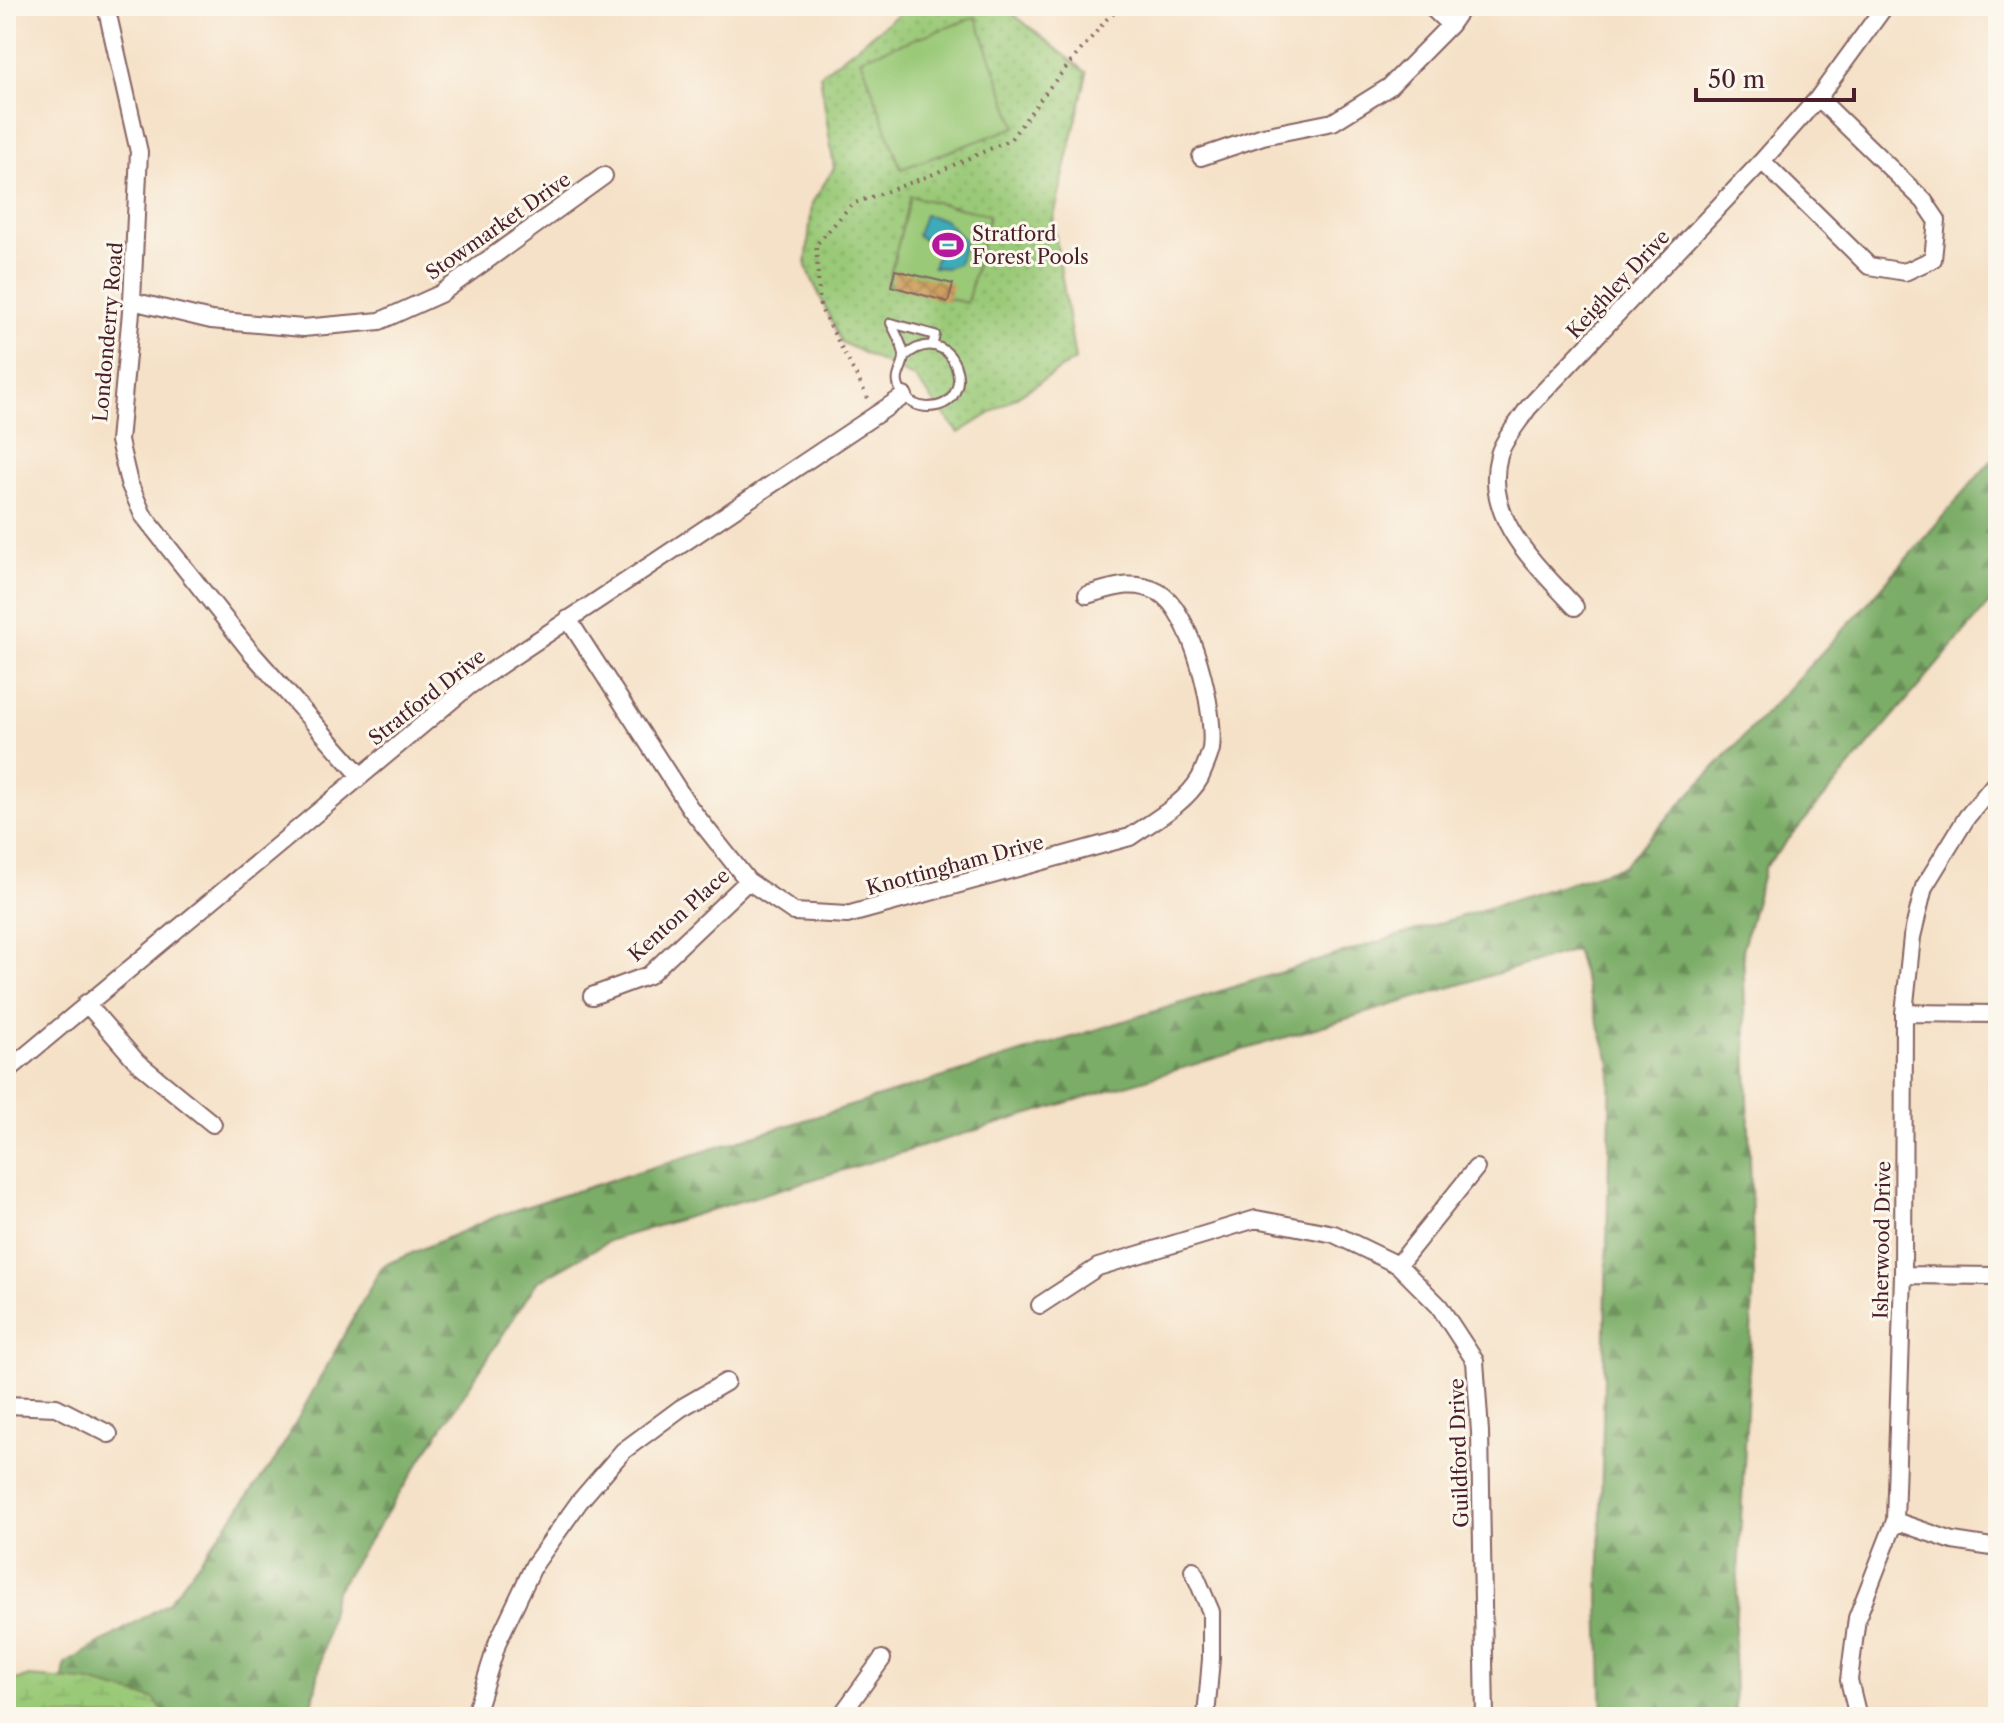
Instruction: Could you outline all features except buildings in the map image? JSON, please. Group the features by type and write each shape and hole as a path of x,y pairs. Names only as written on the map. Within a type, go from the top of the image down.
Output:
{"street":[{"name":"Londonderry Road","path":"106,6 139,152 132,301 119,441 129,483 143,515 251,652 360,775"},
{"path":"1430,6 1450,25"},
{"path":"1201,157 1263,136 1333,122 1389,87 1450,25 1463,6"},
{"name":"Keighley Drive","path":"1575,607 1517,543 1496,496 1499,453 1528,408 1818,98 1885,6"},
{"path":"1762,161 1869,266 1905,272 1933,259 1937,220 1924,201 1818,98"},
{"name":"Stowmarket Drive","path":"132,301 211,320 288,327 380,321 440,294 604,176"},
{"name":"Stratford Drive","path":"6,1072 469,686 904,396"},
{"name":"Knottingham Drive","path":"568,619 690,808 748,881 794,912 847,915 1130,837 1170,810 1198,781 1211,751 1212,717 1201,670 1184,620 1160,593 1131,583 1087,595"},
{"name":"Isherwood Drive","path":"1858,1717 1849,1680 1857,1618 1895,1521 1903,1275 1904,1013 1912,937 1924,887 1967,817 1998,780"},
{"name":"Kenton Place","path":"592,996 649,975 748,881"},
{"path":"86,1003 137,1062 213,1124"},
{"path":"1904,1013 1998,1014"},
{"path":"1398,1265 1476,1168"},
{"name":"Guildford Drive","path":"1040,1305 1098,1267 1256,1219 1334,1234 1398,1265 1439,1306 1475,1361 1481,1447 1485,1717"},
{"path":"1903,1275 1998,1276"},
{"path":"474,1717 498,1641 534,1565 579,1502 623,1451 681,1408 726,1382"},
{"path":"6,1405 56,1407 109,1434"},
{"path":"1895,1521 1953,1541 1998,1548"},
{"path":"1193,1570 1211,1612 1206,1717"},
{"path":"840,1717 882,1659"}],"lane":[{"path":"904,357 891,323 935,335 932,346"},
{"path":"932,346 942,349 956,363 959,373 955,392 940,405 931,407 921,406 904,396 897,377 904,357 912,350 932,346"}],"path":[{"path":"877,414 820,307 816,245 852,204 929,176 1010,140 1049,88 1107,19 1122,6"}],"green space":[{"path":"909,6 1003,6 1087,73 1053,221 1075,360 959,433 915,378 841,342 806,266 812,203 834,168 820,75"},
{"path":"976,17 1016,127 901,169 861,58"},
{"path":"910,196 989,215 967,303 888,284"},
{"path":"1998,453 1998,593 1765,867 1743,947 1754,1279 1734,1649 1735,1717 1603,1717 1599,1601 1611,1064 1575,950 611,1240 537,1282 334,1594 310,1717 58,1717 65,1664 168,1603 275,1460 382,1266 502,1214 1623,866 1866,605"},
{"path":"27,1677 85,1681 154,1699 168,1717 6,1717 6,1682"}],"water":[{"name":"Stratford Forest Pools","path":"924,215 944,219 965,241 958,264 947,268 933,267 939,249 917,235"}],"place":[{"name":"Stratford Forest Pools","path":"948,245"}]}
